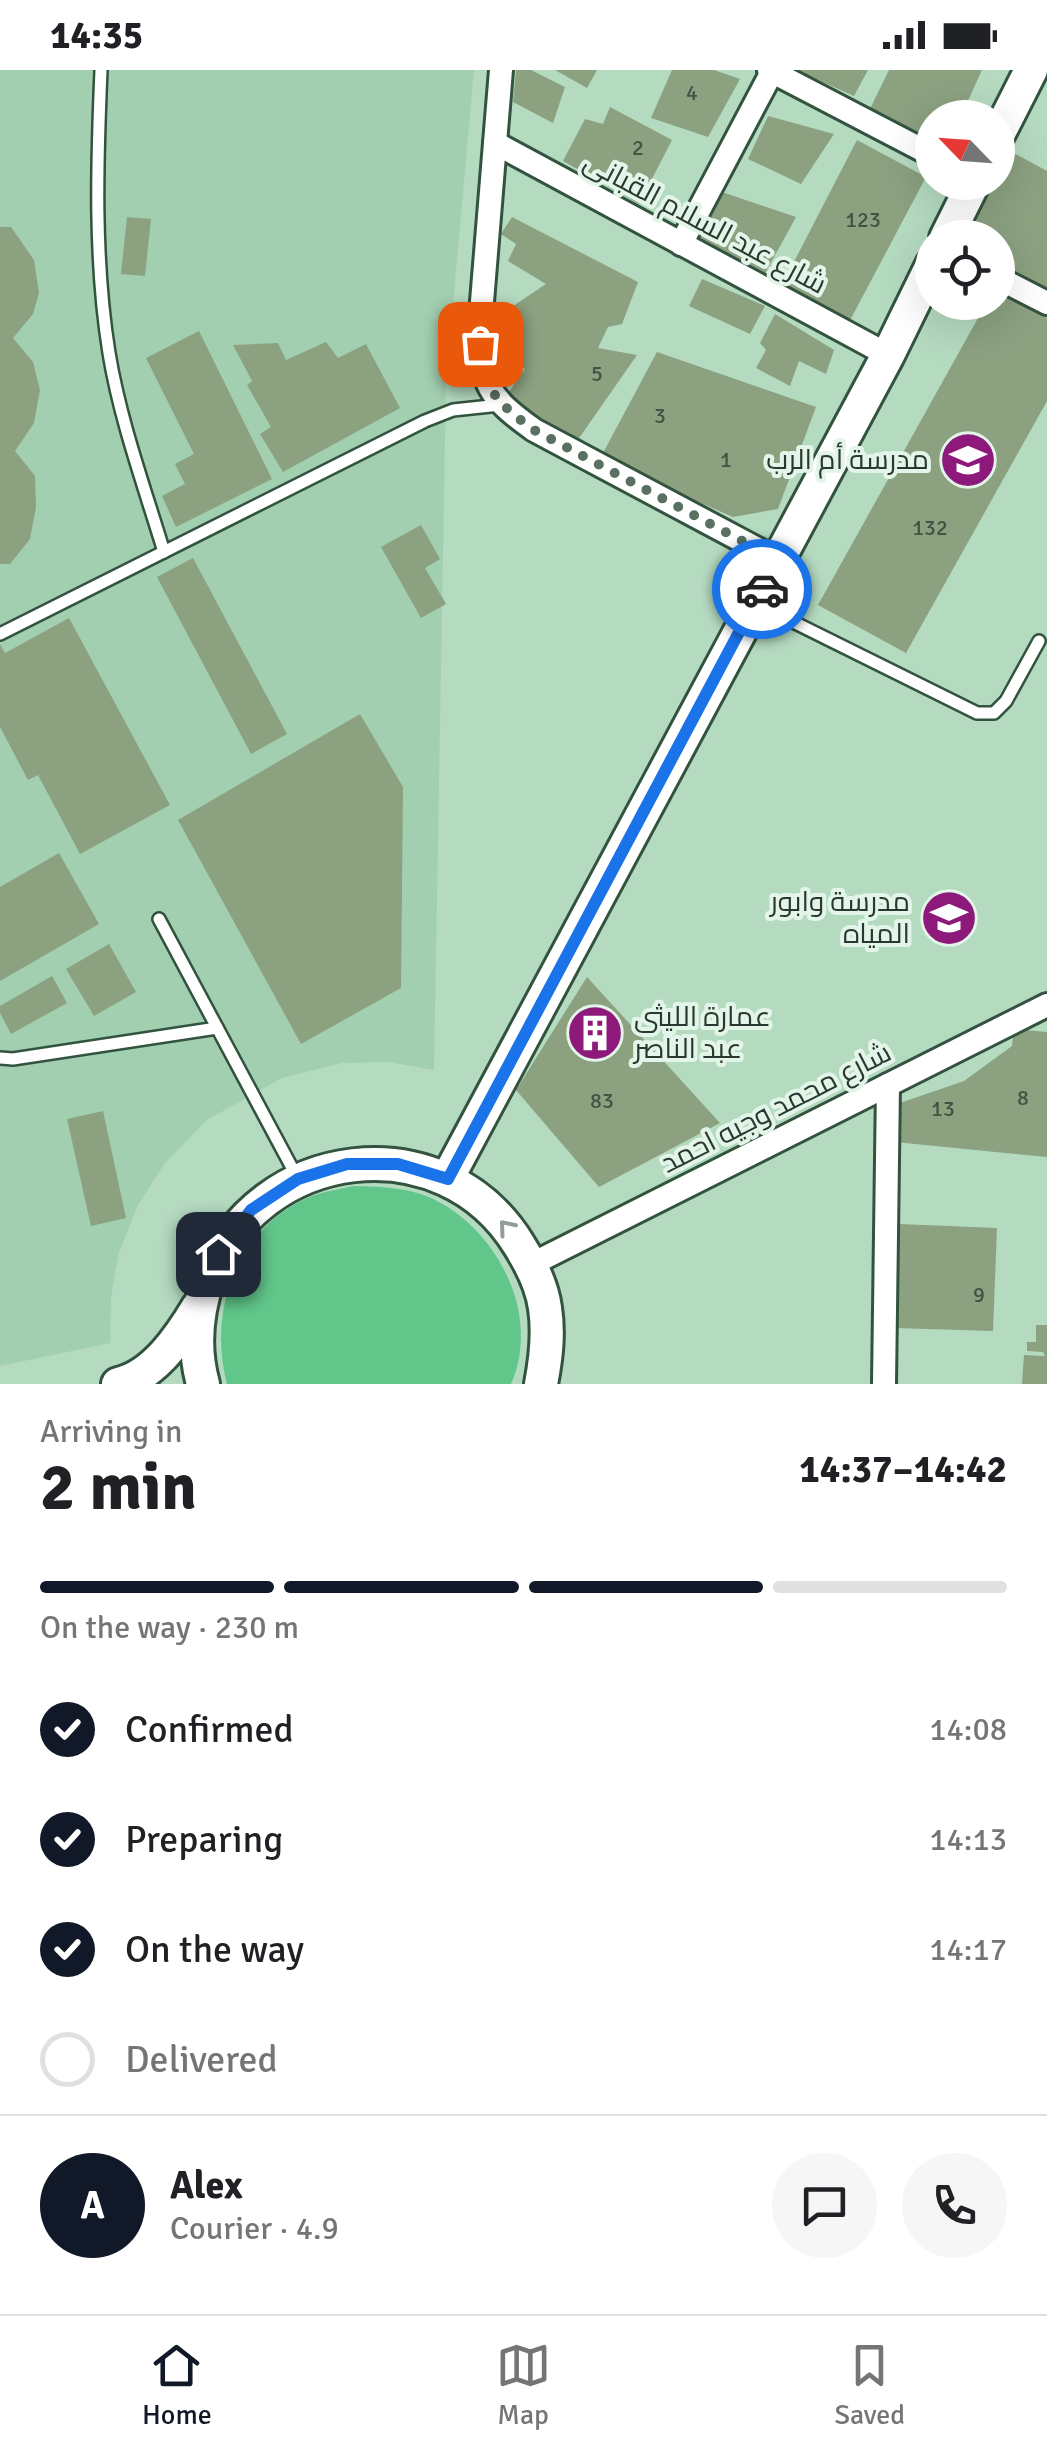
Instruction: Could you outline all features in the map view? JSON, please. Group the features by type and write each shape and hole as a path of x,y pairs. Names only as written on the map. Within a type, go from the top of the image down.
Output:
{"main road":[{"path":"1015,100 1030,70"},
{"path":"448,1179 915,300"},
{"path":"118,1384 155,1362 180,1337 198,1307 218,1254 251,1210 298,1179 347,1164 398,1164 448,1179 482,1200 510,1230 532,1264 546,1319 548,1347 541,1384"},
{"path":"198,1307 196,1359 203,1384"}],"street":[{"path":"501,70 480,326 481,368 500,405 534,430 778,560"},
{"path":"680,244 771,70 915,146"},
{"name":"شارع عبد السلام القبانى","path":"495,143 888,355"},
{"path":"1015,287 1047,303"},
{"name":"شارع محمد وجيه احمد","path":"532,1264 1047,1005"},
{"path":"884,1384 888,1085"}],"lane":[{"path":"101,70 100,282 109,354 164,552"},
{"path":"0,634 425,421 453,410 500,405"},
{"path":"755,603 977,713 994,713 1006,700 1039,640"},
{"path":"159,919 298,1179"},
{"path":"0,1058 217,1028"}],"shaded area":[{"path":"0,70 474,70 446,382 434,1070 388,1062 342,1063 282,1078 207,1120 165,1163 138,1205 119,1252 111,1297 110,1343 0,1366"}],"green space":[{"path":"354,1186 427,1196 459,1215 496,1255 517,1305 521,1331 519,1358 511,1384 227,1384 221,1327 235,1272 248,1248 288,1208 315,1195"}],"building":[{"path":"516,70 531,70 565,87 553,123 513,102"},
{"path":"555,70 597,70 587,88"},
{"path":"672,70 714,70 740,79 708,137 651,118"},
{"path":"796,70 868,70 854,96"},
{"path":"889,70 982,70 968,100 915,100 915,138 867,115"},
{"path":"610,107 672,140 639,204 563,161 585,119 603,124"},
{"path":"768,116 834,134 801,184 748,159"},
{"path":"857,140 915,171 915,198 848,324 782,285"},
{"path":"1015,154 1047,171 1047,295 1015,279 1015,220 969,220 980,200 1015,200"},
{"path":"722,192 796,217 763,277 696,242"},
{"path":"127,217 151,219 145,276 121,274"},
{"path":"512,217 638,282 622,324 608,327 598,348 637,355 577,441 500,405 525,369 480,345 494,319 546,284 508,261 516,244 501,234"},
{"path":"0,227 11,227 34,260 39,293 33,314 13,338 33,362 40,390 34,423 15,451 35,476 36,507 30,539 10,564 0,564"},
{"path":"702,279 765,306 750,334 689,306"},
{"path":"1015,300 1047,318 1047,401 906,653 818,605 977,320 1015,320"},
{"path":"775,314 834,350 826,374 799,361 790,386 756,368 766,350 760,343"},
{"path":"199,331 272,479 176,527 162,496 185,484 175,464 194,454 146,358"},
{"path":"326,342 338,358 366,344 400,408 283,472 260,434 271,427 247,385 252,381 233,345 278,343 286,360"},
{"path":"657,352 816,407 778,509 733,517 655,483 603,453"},
{"path":"421,525 440,559 425,568 446,604 421,618 381,547"},
{"path":"193,558 287,734 251,754 157,577"},
{"path":"69,618 170,805 80,854 38,775 28,780 0,727 0,644 5,653"},
{"path":"360,714 403,787 401,988 301,1044 178,820"},
{"path":"59,853 99,924 0,981 0,887"},
{"path":"109,944 136,992 94,1016 66,969"},
{"path":"52,976 67,1003 11,1034 0,1006"},
{"name":"عمارة الليثى عبد الناصر","path":"587,977 720,1123 599,1187 516,1090"},
{"path":"1014,1029 1047,1032 1047,1157 895,1142 900,1103 964,1081 1012,1046"},
{"path":"103,1111 126,1218 91,1226 67,1119"},
{"path":"899,1224 997,1228 993,1331 894,1328"},
{"path":"1036,1325 1047,1325 1047,1384 1022,1384 1024,1355 1045,1356 1043,1352 1027,1351 1027,1342 1036,1342"}],"way so far":[{"path":"480,344 481,368 500,405 534,430 778,560 762,589"}],"place":[{"name":"مدرسة أم الرب","path":"968,460"},
{"name":"مدرسة وابور المياه","path":"949,918"},
{"name":"عمارة الليثى عبد الناصر","path":"595,1033"}],"route":[{"path":"218,1254 251,1210 298,1179 347,1164 398,1164 448,1179 762,589"}]}
